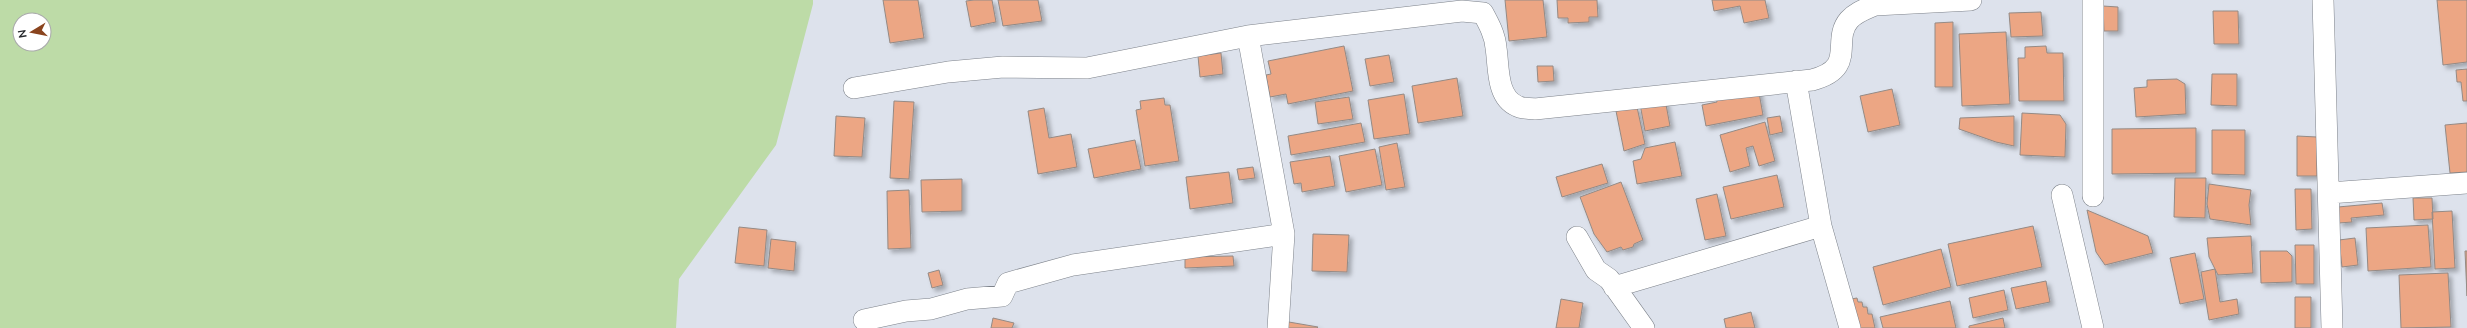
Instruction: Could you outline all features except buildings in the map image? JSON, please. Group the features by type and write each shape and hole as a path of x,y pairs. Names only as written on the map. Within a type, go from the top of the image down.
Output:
{"street":[{"path":"854,88 948,72 1003,67 1087,68 1248,36 1462,11 1483,14 1492,32 1496,47 1498,77 1506,95 1516,106 1535,109 1825,77 1834,70 1842,55 1848,21 1860,10 1875,5 1971,0"},
{"path":"2093,0 2093,196"},
{"path":"2323,0 2332,328"},
{"path":"1248,36 1284,234 1278,328"},
{"path":"1796,81 1821,226 1850,328"},
{"path":"2329,193 2467,183"},
{"path":"2062,195 2093,328"},
{"path":"1614,287 1821,226"},
{"path":"864,320 906,311 931,309 967,299 1002,296 1008,283 1073,265 1284,234"},
{"path":"1577,237 1596,270 1609,279 1644,328"}],"green space":[{"path":"0,0 813,0 776,145 679,279 676,328 0,328"}]}
